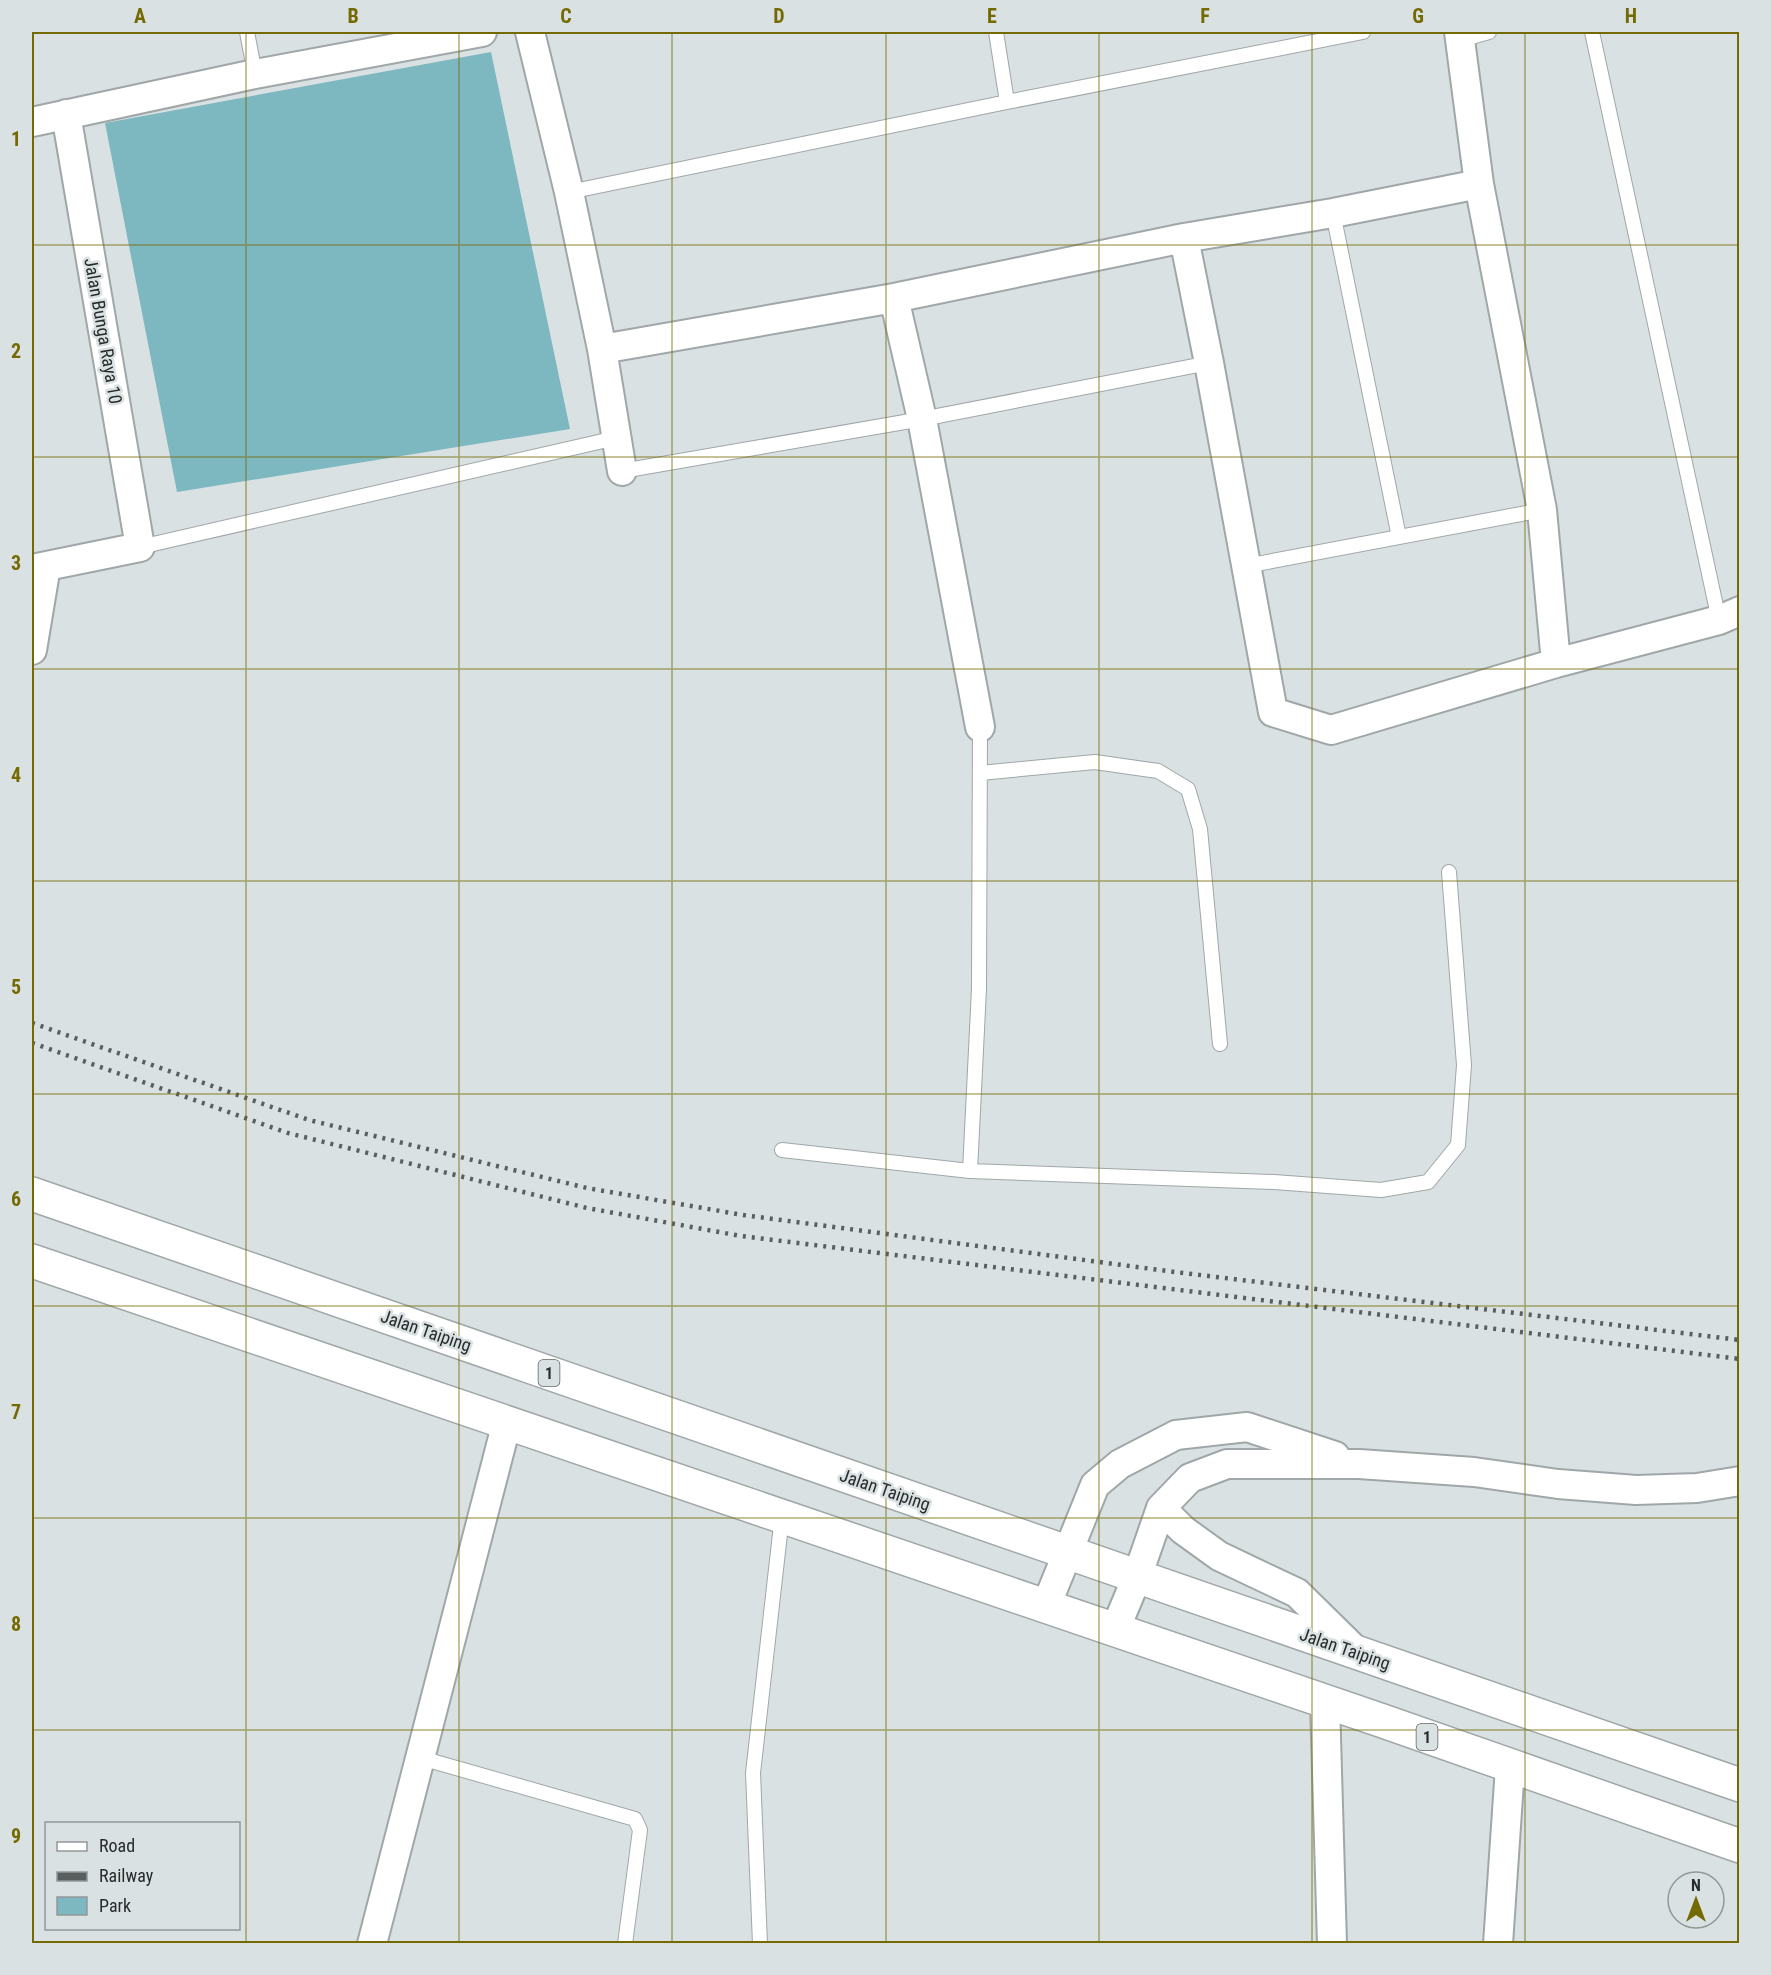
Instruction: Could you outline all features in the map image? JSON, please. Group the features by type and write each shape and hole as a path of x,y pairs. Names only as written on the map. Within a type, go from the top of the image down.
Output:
{"highway":[{"name":"Jalan Taiping","path":"32,1194 1740,1785"},
{"name":"1","path":"32,1261 1325,1701 1740,1846"}],"street":[{"path":"32,122 255,74 482,32"},
{"path":"530,32 569,192 602,349 622,471"},
{"path":"1460,36 1479,184 1542,510 1556,663"},
{"name":"Jalan Bunga Raya 10","path":"66,114 141,547"},
{"path":"602,349 894,298 1184,238 1333,213 1479,184"},
{"path":"1184,238 1273,712 1331,730 1556,663 1730,615"},
{"path":"894,298 922,419 980,727"},
{"path":"32,650 39,567 141,547"},
{"path":"372,1944 507,1422"},
{"path":"1046,1606 1095,1485 1120,1464 1176,1434 1247,1427 1359,1464"},
{"path":"1115,1630 1137,1577 1161,1508 1190,1478 1227,1464 1359,1464 1474,1472 1558,1484 1636,1490 1697,1488 1740,1481"},
{"path":"1161,1508 1183,1530 1219,1556 1297,1593 1358,1653"},
{"path":"1325,1701 1332,1944"},
{"path":"1498,1944 1510,1767"}],"lane":[{"path":"247,32 255,74"},
{"path":"996,32 1007,102"},
{"path":"569,192 1362,32"},
{"path":"1460,36 1489,32"},
{"path":"1592,32 1730,615"},
{"path":"1333,213 1399,537"},
{"path":"622,471 922,419 1209,363"},
{"path":"141,547 616,438"},
{"path":"1246,566 1542,510"},
{"path":"970,1171 980,988 980,727"},
{"path":"980,773 1095,762 1158,771 1188,789 1200,829 1220,1044"},
{"path":"782,1150 970,1171 1274,1182 1381,1190 1428,1182 1458,1145 1464,1065 1449,872"},
{"path":"760,1944 753,1773 782,1516"},
{"path":"421,1758 635,1819 640,1830 625,1944"}],"green space":[{"path":"491,52 570,429 177,492 105,123"}],"railway":[{"path":"32,1023 309,1120 587,1188 743,1215 1175,1272 1740,1340"},
{"path":"32,1043 288,1133 587,1208 741,1236 1740,1359"}]}
